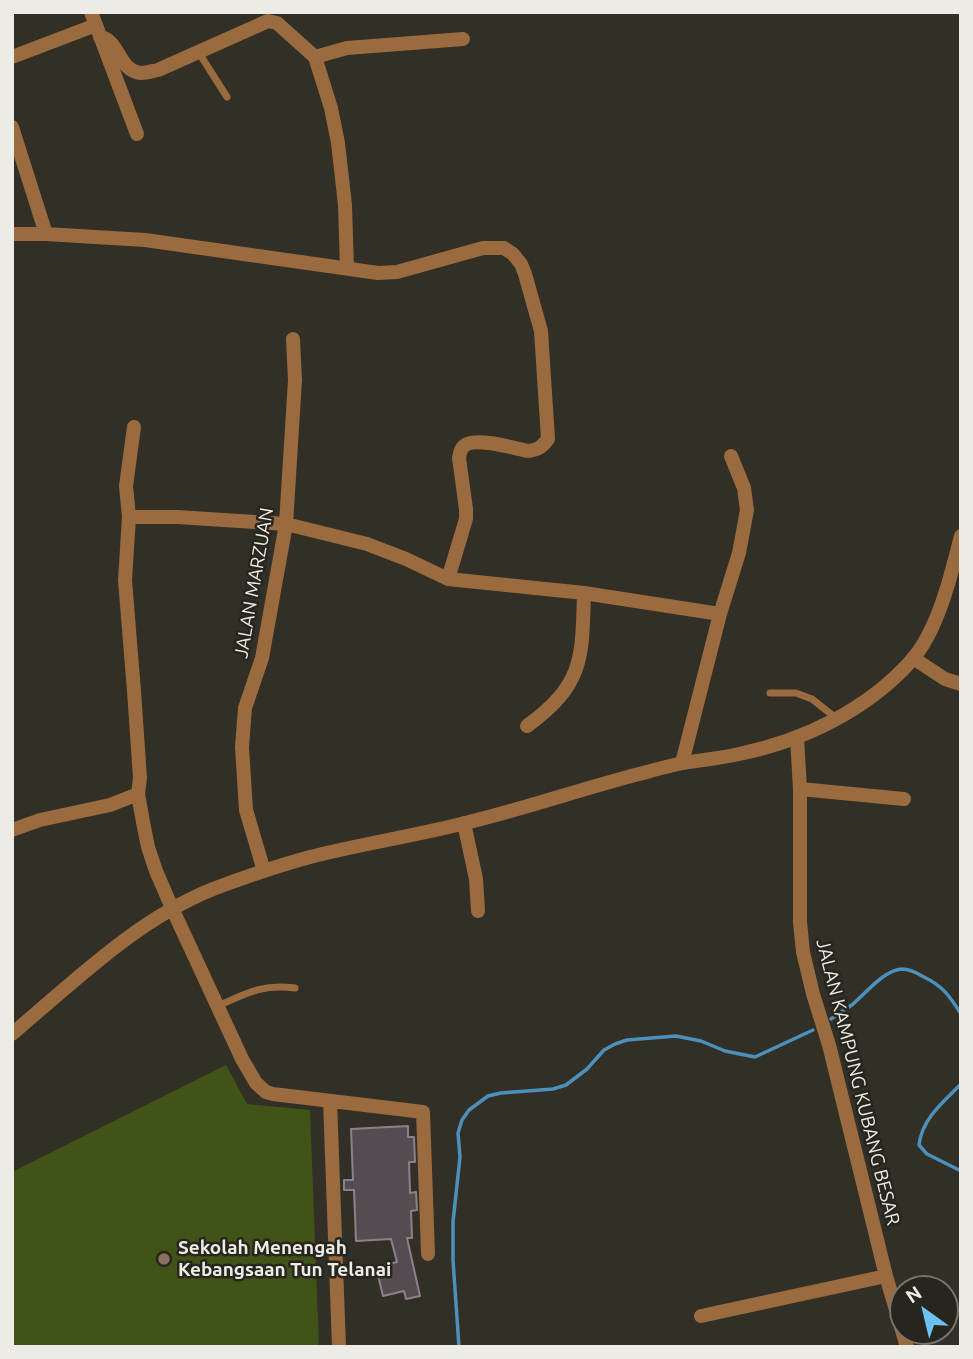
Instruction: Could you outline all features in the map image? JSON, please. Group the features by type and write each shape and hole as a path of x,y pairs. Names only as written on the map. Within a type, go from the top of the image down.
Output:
{"street":[{"path":"96,25 111,42 122,62 131,70 142,73 158,70 268,22 273,22 316,57 338,144 345,205 347,268"},
{"path":"12,57 96,25"},
{"path":"96,25 137,134"},
{"path":"316,57 348,48 463,39"},
{"path":"12,127 47,234"},
{"path":"12,234 145,240 378,273 397,272 482,248 505,248 513,254 525,274 541,331 548,439 543,446 528,451 477,442 465,445 460,450 466,519 448,579"},
{"name":"JALAN MARZUAN","path":"264,871 246,810 242,747 245,708 262,658 286,524 295,380 293,339"},
{"path":"134,427 126,486 130,517 125,580 135,691 140,778 138,794 148,847 172,908 242,1059 261,1088 272,1094 423,1112 428,1254"},
{"path":"682,763 720,614 739,554 747,510 744,488 731,456"},
{"path":"130,517 177,517 286,524 367,544 448,579 584,593 720,614"},
{"path":"12,1034 107,952 172,908 211,890 311,857 464,823 682,763 739,754 797,738 836,718 878,690 913,658 928,635 940,607 961,536"},
{"path":"527,726 548,710 573,678 578,666 584,593"},
{"path":"913,658 945,679 961,684"},
{"name":"JALAN KAMPUNG KUBANG BESAR","path":"797,738 800,789 800,922 803,952 829,1045 886,1276 907,1347"},
{"path":"800,789 904,799"},
{"path":"12,830 40,820 110,805 138,794"},
{"path":"464,823 476,879 478,911"},
{"path":"330,1101 339,1347"},
{"path":"701,1316 886,1276"}],"lane":[{"path":"199,53 227,97"},
{"path":"770,693 796,693 812,699 836,718"},
{"path":"218,1007 259,989 277,986 295,988"}],"green space":[{"name":"Sekolah Menengah Kebangsaan Tun Telanai","path":"226,1065 247,1104 310,1110 319,1347 12,1347 12,1172"}],"building":[{"path":"408,1126 408,1137 414,1137 415,1162 409,1162 410,1193 416,1192 417,1210 411,1211 412,1238 407,1238 420,1296 406,1299 404,1291 383,1296 376,1267 397,1262 391,1239 356,1241 354,1190 344,1190 344,1180 353,1180 351,1129"}],"waterway":[{"path":"831,1019 889,973 902,969 915,972 935,983 949,996 961,1014"},
{"path":"459,1347 453,1222 460,1157 458,1133 469,1110 488,1096 553,1089 566,1085 587,1069 604,1050 627,1040 676,1036 755,1057 813,1030"},
{"path":"961,1084 929,1119 919,1145 927,1154 961,1171"}],"place":[{"name":"Sekolah Menengah Kebangsaan Tun Telanai","path":"164,1259"}]}
